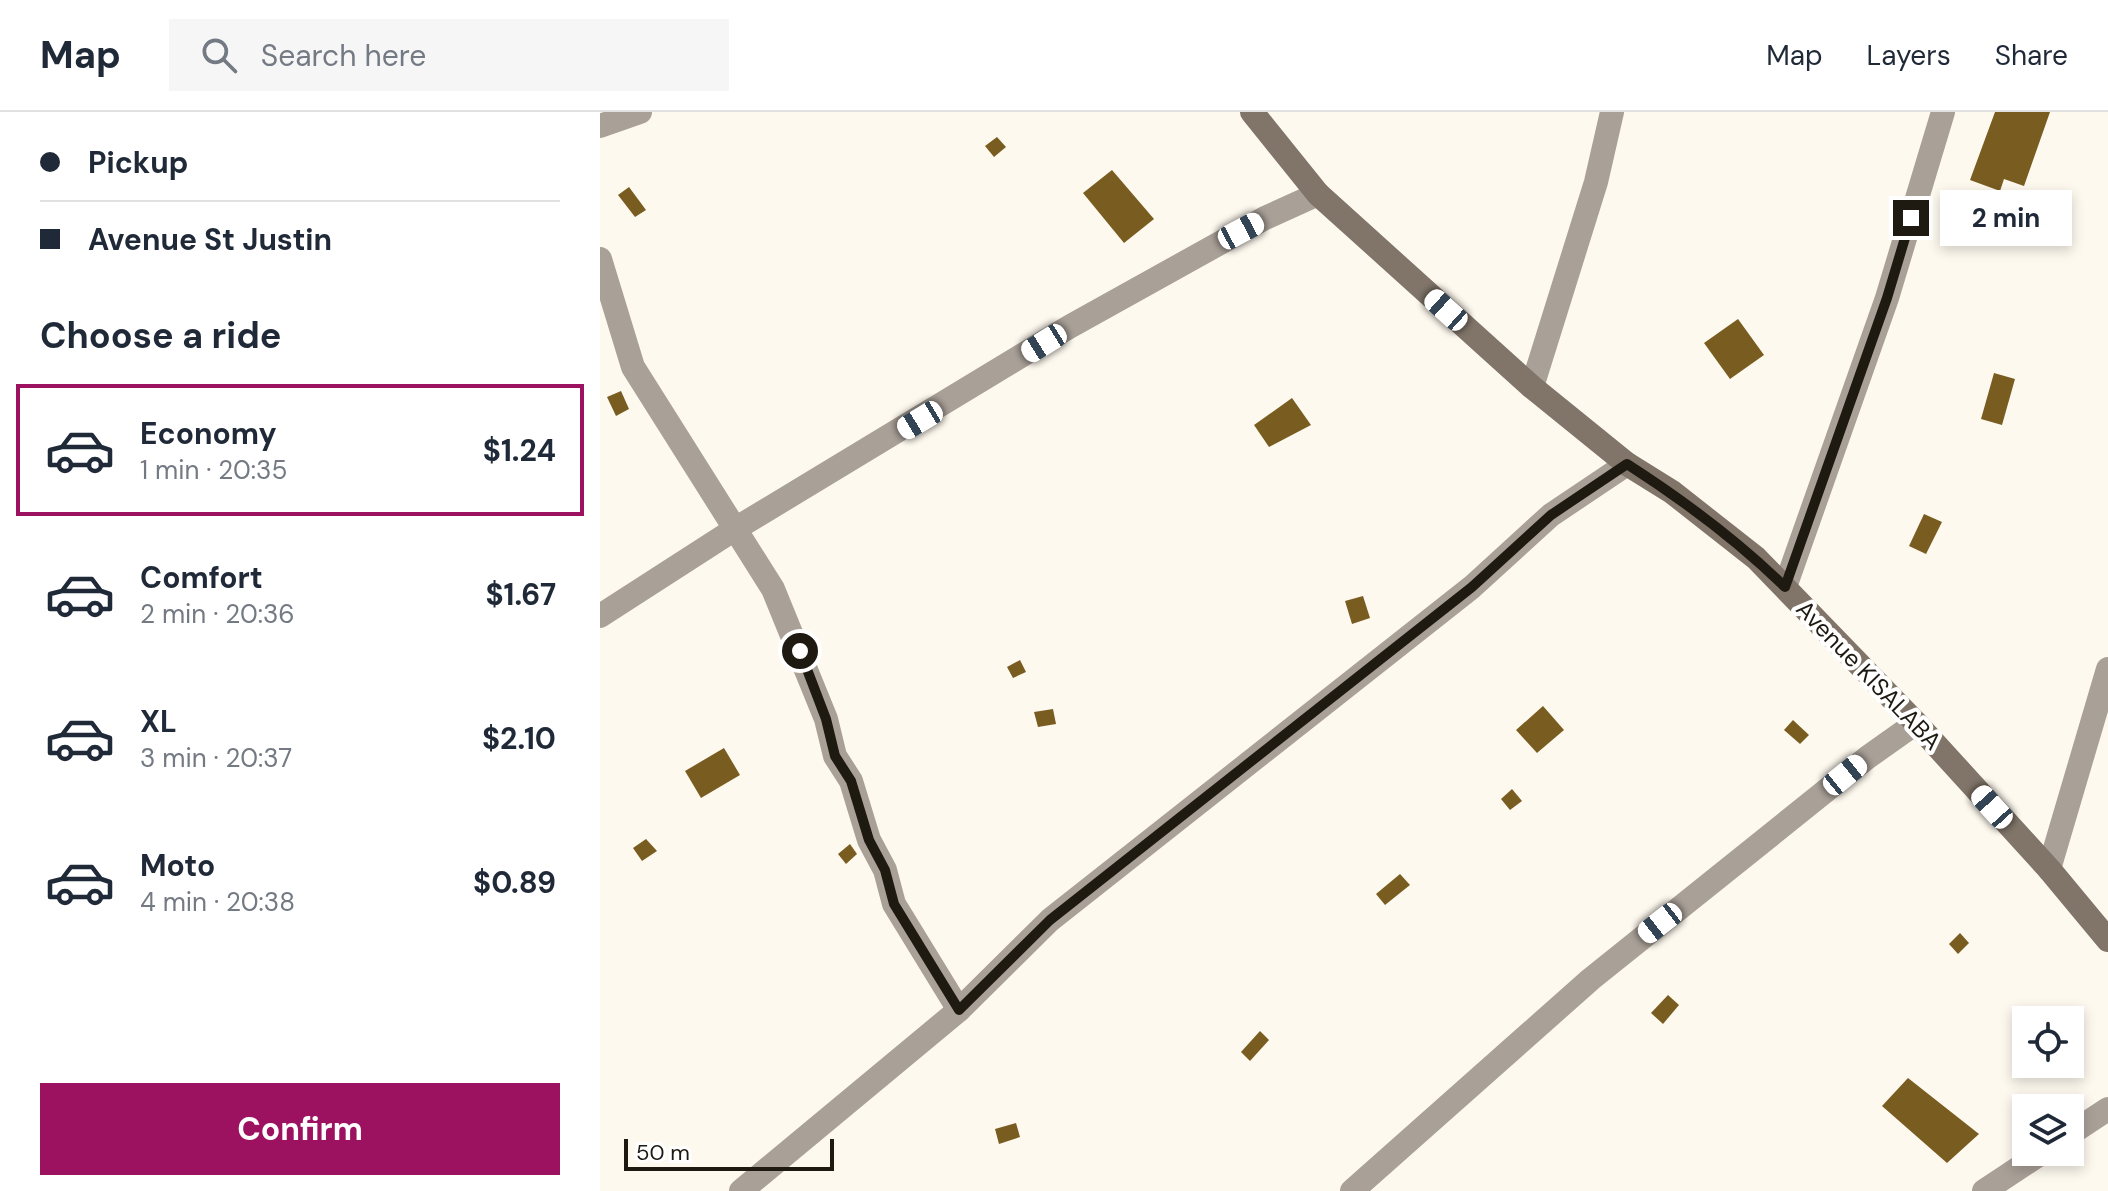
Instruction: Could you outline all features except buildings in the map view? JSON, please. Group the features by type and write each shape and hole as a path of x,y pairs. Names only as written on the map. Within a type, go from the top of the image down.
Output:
{"street":[{"path":"600,126 640,112"},
{"name":"Avenue KISALABA","path":"1252,112 1318,194 1532,387 1627,464 1672,492 1756,558 1916,723 2049,869 2108,940"},
{"path":"1532,387 1596,182 1612,112"},
{"path":"1785,587 1887,298 1943,112"},
{"path":"600,616 735,529 1069,327 1253,224 1318,194"},
{"path":"600,259 633,367 773,589 826,719 835,756 851,781 869,840 885,870 894,904 959,1010"},
{"path":"741,1191 959,1010 1050,920 1472,587 1551,515 1627,464"},
{"path":"2049,869 2108,669"},
{"path":"1352,1191 1591,979 1868,757 1916,723"},
{"path":"2084,1125 2108,1109"},
{"path":"1984,1191 2022,1166"}],"route":[{"path":"800,651 826,719 835,756 851,781 869,840 885,870 894,904 959,1010 1050,920 1472,587 1551,515 1627,464 1672,492 1756,558 1785,587 1887,298 1911,218"}]}
